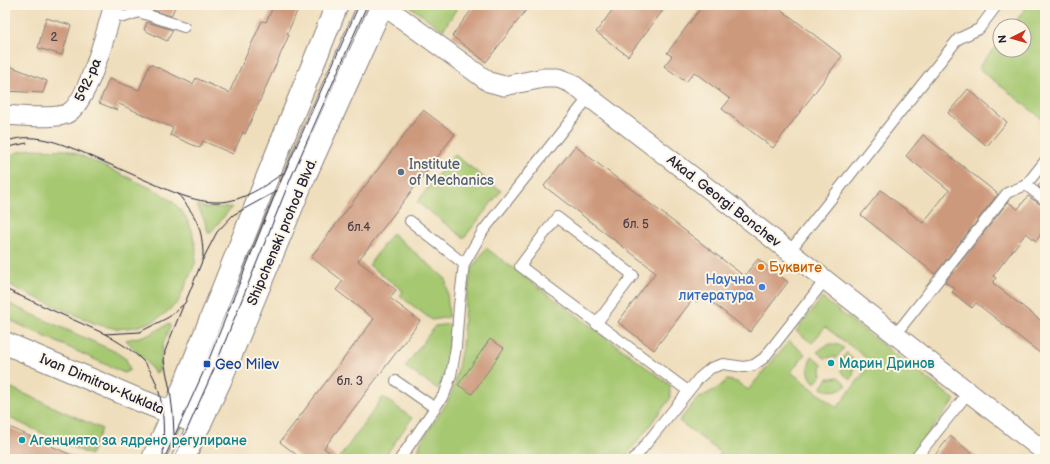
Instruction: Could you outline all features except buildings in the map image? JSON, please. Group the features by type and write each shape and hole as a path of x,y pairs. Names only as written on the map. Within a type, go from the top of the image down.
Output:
{"main road":[{"name":"Shipchenski prohod Blvd.","path":"183,459 187,419 262,188 337,5"},
{"name":"Shipchenski prohod Blvd.","path":"153,459 220,381 302,182 382,5"},
{"name":"Ivan Dimitrov-Kuklata","path":"5,343 187,419"}],"street":[{"name":"Akad. Georgi Bonchev","path":"382,5 489,82 504,86 544,78 558,78 570,83 731,206 1045,452"},
{"name":"592-ра","path":"5,115 64,116 76,107 94,72 113,8"}],"lane":[{"path":"187,419 302,143 363,5"},
{"path":"789,252 958,39 978,29 997,5"},
{"path":"113,8 124,18 139,12 184,27"},
{"path":"400,459 445,393 452,375 464,264 483,231 589,97"},
{"path":"895,335 1007,193 1026,185 1045,161"},
{"path":"1026,185 1045,200"},
{"path":"596,324 633,275 557,217 520,266 596,324 688,391"},
{"path":"410,221 464,264"},
{"path":"634,459 698,378 711,368 723,364 744,367 754,365 764,358 825,280"},
{"path":"396,381 435,408"},
{"path":"915,459 968,393"}],"green space":[{"path":"408,5 459,5 443,30"},
{"path":"1028,5 1045,5 1045,121 978,68 992,51 992,58 1032,58 1032,18 1018,18"},
{"path":"30,149 67,150 80,155 159,192 173,202 184,214 192,230 196,249 195,264 178,302 167,312 154,321 136,327 117,329 96,324 21,291 5,282 5,158"},
{"path":"454,154 501,191 464,238 417,202"},
{"path":"197,205 206,208 232,207 209,234"},
{"path":"392,233 446,279 449,317 432,320 400,296 403,291 369,265"},
{"path":"486,248 670,385 670,399 624,459 416,459 421,442 448,401 454,387 462,347 465,307 471,270"},
{"path":"822,298 955,400 908,459 716,459 721,453 679,421 696,400 719,387 727,380 737,382 748,390 789,341 805,354 791,372 837,408 872,362 825,327 812,343 796,331"},
{"path":"5,302 114,351 126,359 130,370 124,373 5,318"},
{"path":"168,324 170,327 163,344 159,371 155,373 126,340 151,334"},
{"path":"451,324 446,371 438,389 405,367 435,326"},
{"path":"831,344 839,345 844,348 836,358 825,358 817,352 825,346"},
{"path":"847,352 852,358 854,365 854,373 851,380 841,372 841,361"},
{"path":"812,356 822,364 822,375 815,383 809,374 809,363"},
{"path":"838,377 847,385 834,391 821,388 828,378"},
{"path":"5,385 102,429 90,455 5,416"},
{"path":"383,397 412,418 383,459 342,459 340,457"}],"tram line":[{"path":"164,459 207,364 276,192 359,5"},
{"path":"174,459 214,369 290,180 367,5"},
{"path":"5,142 25,138 35,138 55,142 84,153 172,192 210,202 229,201 245,196 261,188 283,173"},
{"path":"5,150 8,147 27,143"},
{"path":"5,289 105,334 140,332 169,317 185,303 203,259 217,232 233,215 277,191"},
{"path":"178,194 190,209 200,230 203,257"},
{"path":"174,435 170,390 164,361 165,351 183,306"},
{"path":"105,334 135,353 151,371 160,395 162,407 164,433 163,459"}],"place":[{"name":"Institute of Mechanics","path":"401,172"},
{"name":"Буквите","path":"761,267"},
{"name":"Научна литература","path":"762,287"},
{"name":"Марин Дринов","path":"831,363"},
{"name":"Geo Milev","path":"207,364"},
{"name":"Агенцията за ядрено регулиране","path":"22,440"}]}
